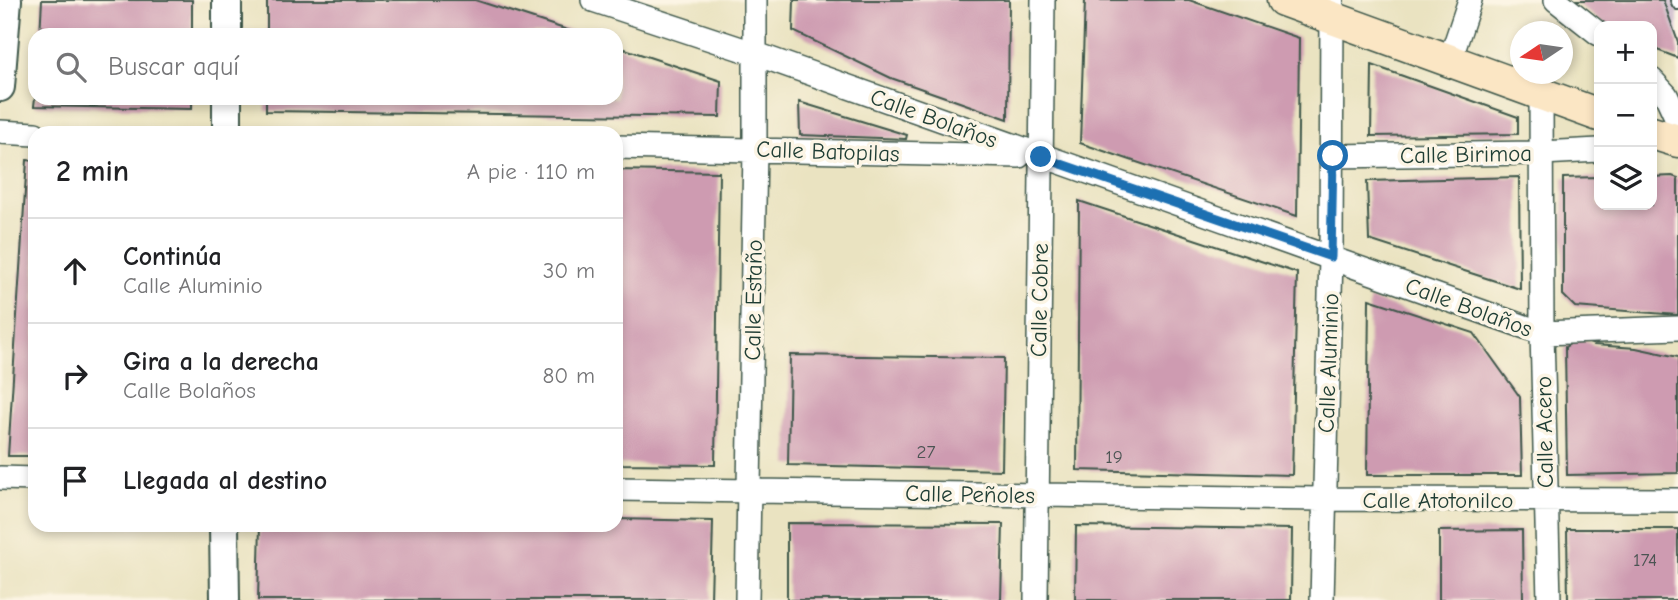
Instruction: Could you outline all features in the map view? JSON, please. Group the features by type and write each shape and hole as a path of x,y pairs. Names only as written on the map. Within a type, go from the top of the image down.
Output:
{"main road":[{"path":"1283,0 1331,9 1450,60 1594,113"},
{"path":"1657,134 1678,144"}],"street":[{"path":"0,87 7,0"},
{"path":"227,0 227,28"},
{"name":"Calle Bolaños","path":"593,0 756,54 1542,333 1678,328"},
{"name":"Calle Estaño","path":"747,600 755,0"},
{"name":"Calle Cobre","path":"1036,600 1043,0"},
{"path":"1450,60 1470,0"},
{"path":"1556,0 1594,30"},
{"name":"Calle Aluminio","path":"1322,600 1333,156 1331,9"},
{"path":"1665,90 1678,121"},
{"name":"Calle Acero","path":"1541,95 1542,333 1549,600"},
{"path":"227,105 228,126"},
{"path":"0,132 28,134"},
{"path":"1657,146 1678,144"},
{"name":"Calle Batopilas","path":"623,147 1041,157"},
{"name":"Calle Birimoa","path":"1333,156 1594,150"},
{"path":"0,478 28,479"},
{"name":"Calle Peñoles","path":"623,489 1323,499"},
{"name":"Calle Atotonilco","path":"1323,499 1678,500"},
{"path":"225,532 225,600"}],"shaded area":[{"path":"1663,0 1678,0 1678,42 1666,8"}],"building":[{"path":"42,0 192,0 192,28 40,28"},
{"path":"267,0 475,0 561,28 267,28"},
{"path":"794,0 1009,0 1008,119 891,78 793,31"},
{"path":"1085,0 1189,0 1299,38 1297,216 1080,143"},
{"path":"1572,0 1663,0 1678,42 1678,58 1657,50 1657,21 1599,21"},
{"path":"623,48 721,81 720,117 266,111 266,105 623,105"},
{"path":"1372,65 1518,117 1518,134 1371,136"},
{"path":"799,102 907,135 906,139 800,135"},
{"path":"192,105 192,109 34,106"},
{"path":"27,160 28,456 8,456"},
{"path":"623,170 719,172 715,465 623,464"},
{"path":"1519,177 1520,289 1369,240 1367,181"},
{"path":"1594,177 1594,210 1657,210 1657,177 1678,178 1678,315 1575,307 1563,295 1563,178"},
{"path":"1079,201 1297,273 1292,475 1077,470"},
{"path":"1369,299 1474,333 1520,397 1522,475 1367,475"},
{"path":"1579,339 1594,345 1636,348 1678,357 1678,473 1567,475 1565,347"},
{"path":"790,355 1004,358 1002,470 788,465"},
{"path":"623,519 713,521 711,600 258,600 260,532 623,532"},
{"path":"787,523 1003,524 1001,600 787,600"},
{"path":"1076,526 1292,529 1291,600 1075,600"},
{"path":"1567,529 1678,529 1678,600 1568,600"},
{"path":"1522,530 1523,600 1439,600 1439,531"}],"route":[{"path":"1041,157 1331,257 1333,156"}]}
